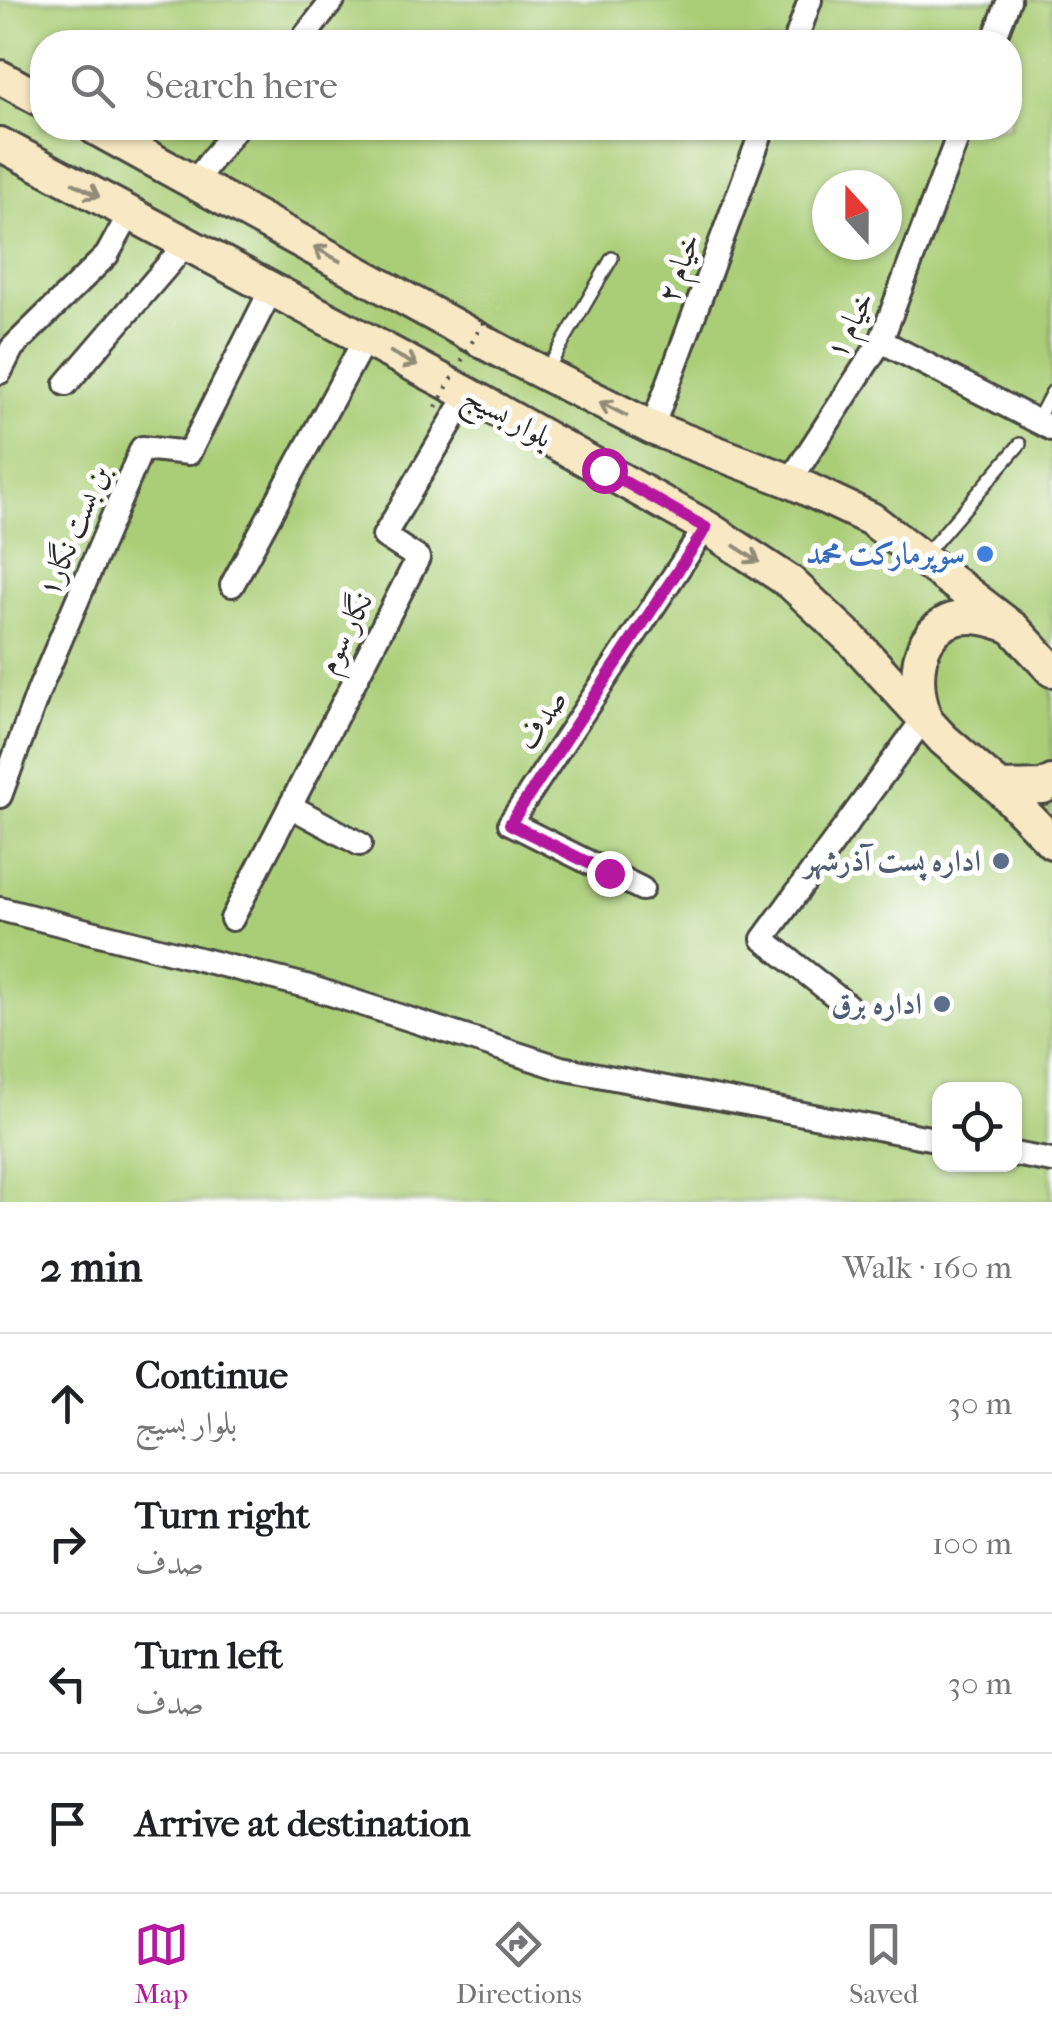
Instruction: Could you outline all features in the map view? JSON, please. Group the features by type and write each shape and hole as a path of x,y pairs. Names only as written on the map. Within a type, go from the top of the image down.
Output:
{"main road":[{"path":"0,77 30,93"},
{"name":"بلوار بسیج","path":"118,140 544,374 652,428 790,482 871,519 1014,629 1052,670"},
{"name":"بلوار بسیج","path":"0,144 468,394 706,528 790,582 1052,842"},
{"path":"924,717 915,688 916,664 928,637 956,618 987,618 1014,629"},
{"path":"1000,788 1042,787 1052,782"}],"street":[{"path":"309,30 332,0"},
{"path":"799,30 810,0"},
{"path":"998,30 1009,0"},
{"path":"195,181 227,140"},
{"name":"خیام ۲","path":"652,428 759,140"},
{"name":"خیام ۱","path":"790,482 881,341 956,140"},
{"path":"0,372 12,348 107,255 130,212"},
{"path":"66,384 186,244"},
{"name":"بن بست نگار۱","path":"0,796 39,690 142,448 188,453 271,290"},
{"path":"232,586 365,339"},
{"path":"881,341 1044,425"},
{"name":"نگار سوم","path":"232,919 418,558 384,536 468,394"},
{"name":"صدف","path":"642,889 510,824 706,528"},
{"path":"846,1005 764,939 924,717"},
{"path":"290,806 360,844"},
{"path":"0,908 306,986 562,1068 932,1138"},
{"path":"1022,1155 1052,1161"}],"lane":[{"path":"544,374 612,258"},
{"path":"1044,425 1052,392"},
{"path":"924,557 1020,444"}],"path":[{"path":"436,406 486,317"}],"green space":[{"path":"0,0 1052,0 1052,1202 0,1202"}],"place":[{"name":"سوپرمارکت محمد","path":"985,554"},
{"name":"اداره پست آذرشهر","path":"1001,861"},
{"name":"اداره برق","path":"942,1004"}],"route":[{"path":"604,470 706,528 510,824 609,873"}]}
